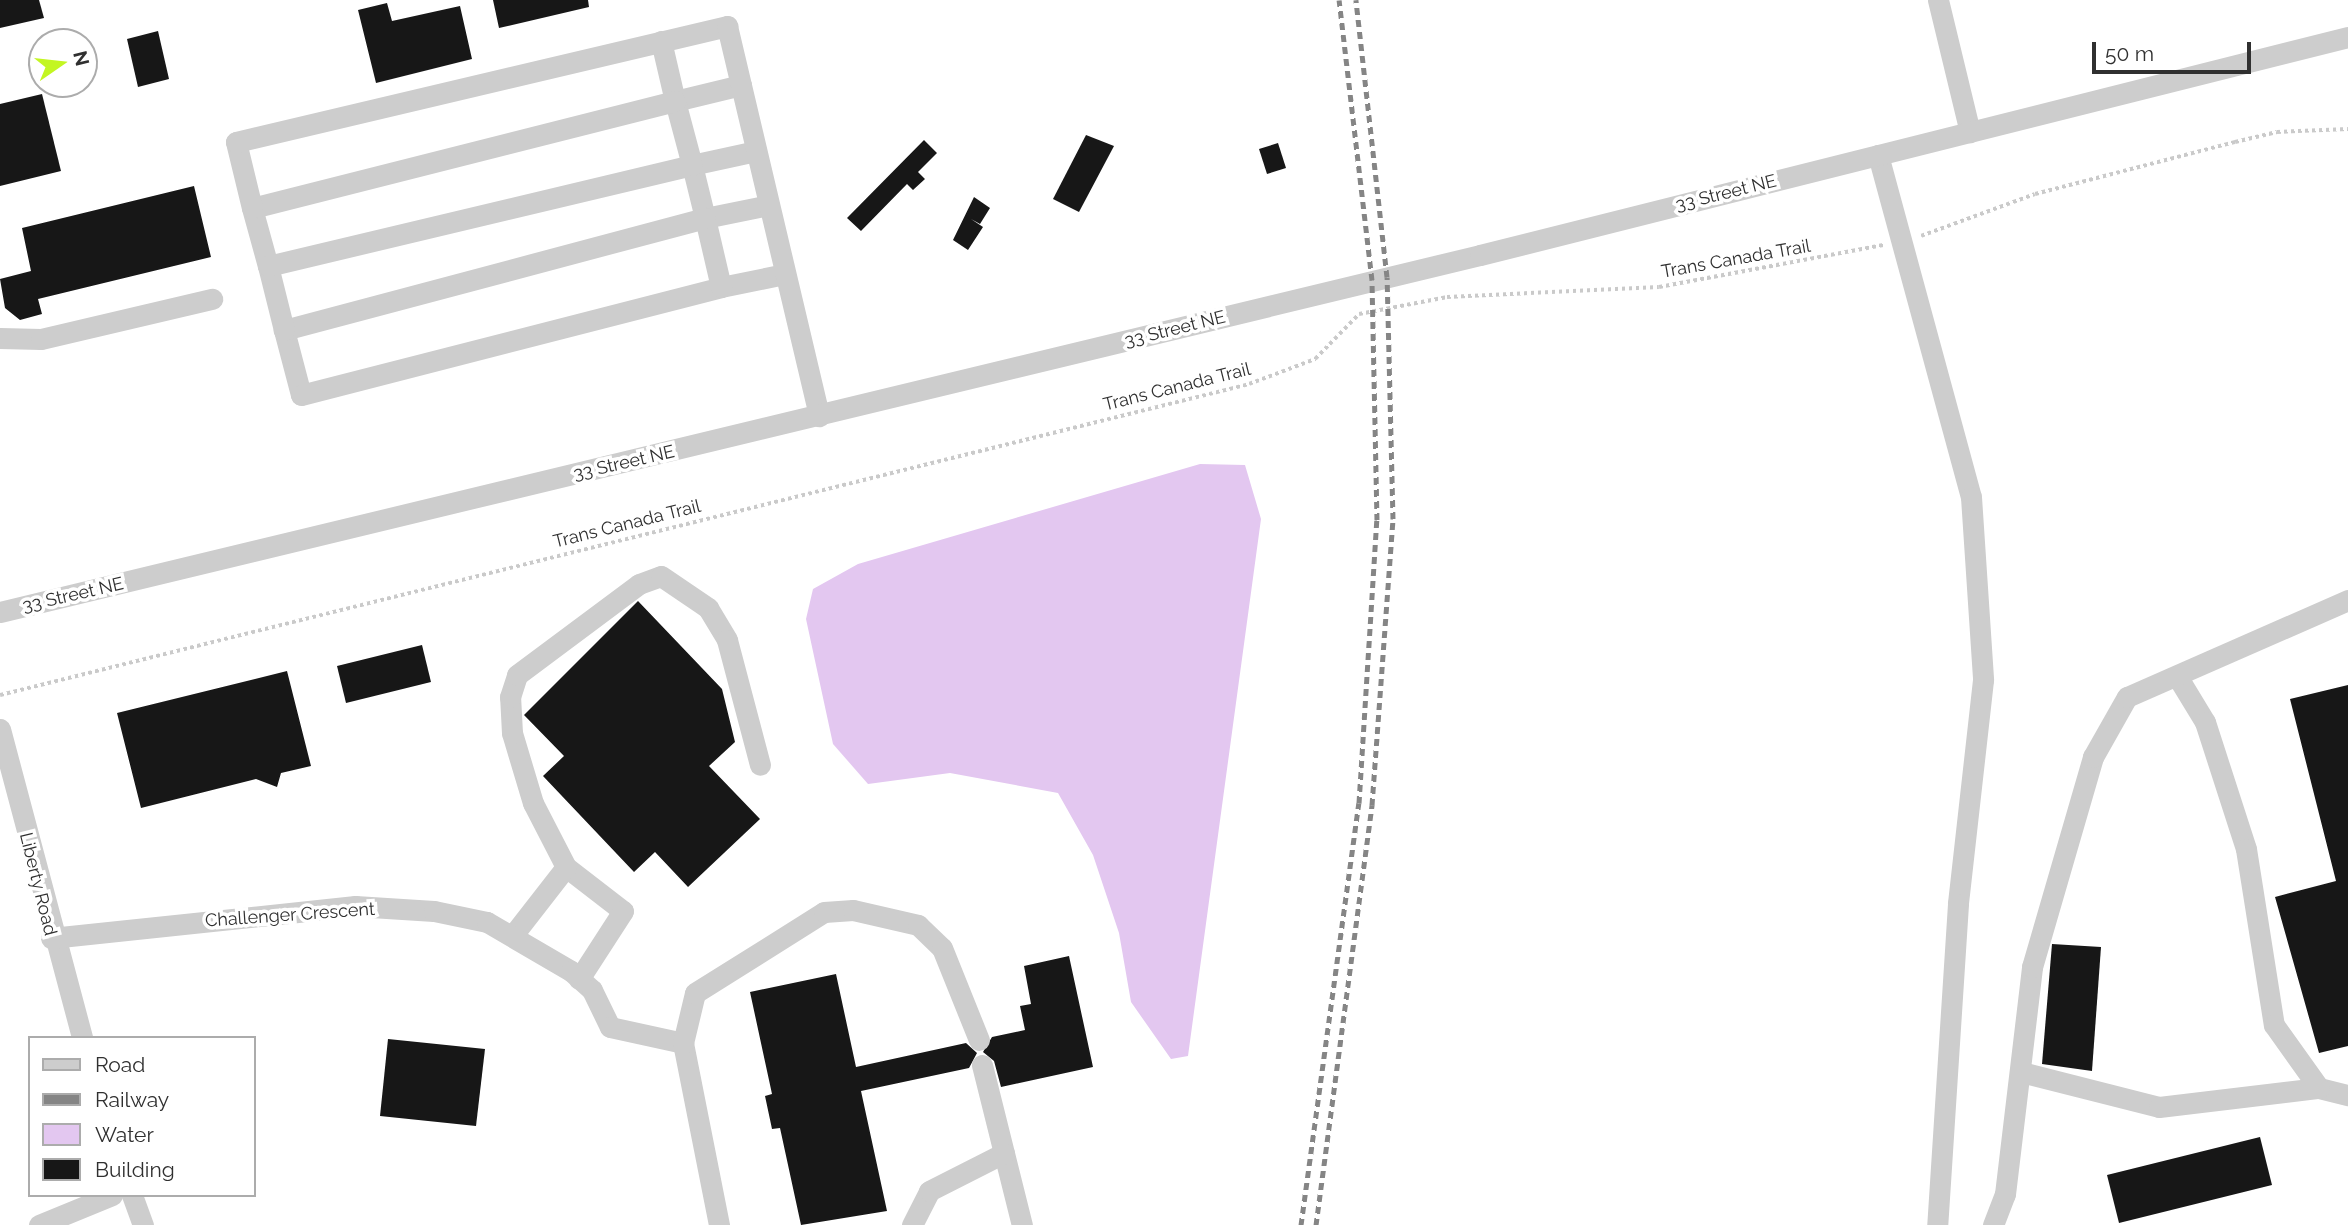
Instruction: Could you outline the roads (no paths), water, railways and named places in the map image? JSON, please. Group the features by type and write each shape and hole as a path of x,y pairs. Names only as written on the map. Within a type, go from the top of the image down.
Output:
{"street":[{"path":"1938,0 1970,132"},
{"path":"785,274 721,287 300,396 236,142 727,26 819,416"},
{"name":"33 Street NE","path":"0,612 819,416 2348,37"},
{"path":"661,41 721,287"},
{"path":"252,208 741,86"},
{"path":"268,266 756,151"},
{"path":"1878,155 1971,497 1983,680 1958,904 1937,1225"},
{"path":"284,330 705,218 769,205"},
{"path":"0,338 41,339 212,299"},
{"path":"579,979 623,911 566,867 533,803 512,733 510,697 517,675 639,584 662,576 708,608 727,640 760,765"},
{"path":"1993,1225 2005,1194 2032,967 2093,757 2127,698 2348,600"},
{"path":"2177,676 2205,722 2246,849 2274,1025 2319,1088"},
{"name":"Liberty Road","path":"0,729 51,937 81,1036"},
{"path":"513,935 566,867"},
{"name":"Challenger Crescent","path":"51,937 355,906 435,911 513,935 579,979 610,1027 684,1043"},
{"path":"719,1225 684,1043 695,993 824,912 853,910 918,925 942,948 979,1040"},
{"path":"982,1065 1022,1225"},
{"path":"2021,1072 2160,1107 2319,1088 2348,1095"},
{"path":"912,1225 929,1191 1004,1153"},
{"path":"39,1225 107,1197"},
{"path":"133,1197 143,1225"}],"water":[{"path":"1200,464 1245,465 1261,519 1188,1056 1171,1059 1131,1002 1119,933 1093,855 1058,793 950,773 868,784 833,744 806,619 813,589 858,564"}],"railway":[{"path":"1301,1225 1359,803 1377,520 1372,280 1339,0"},
{"path":"1316,1225 1372,805 1393,519 1387,277 1356,0"}]}
